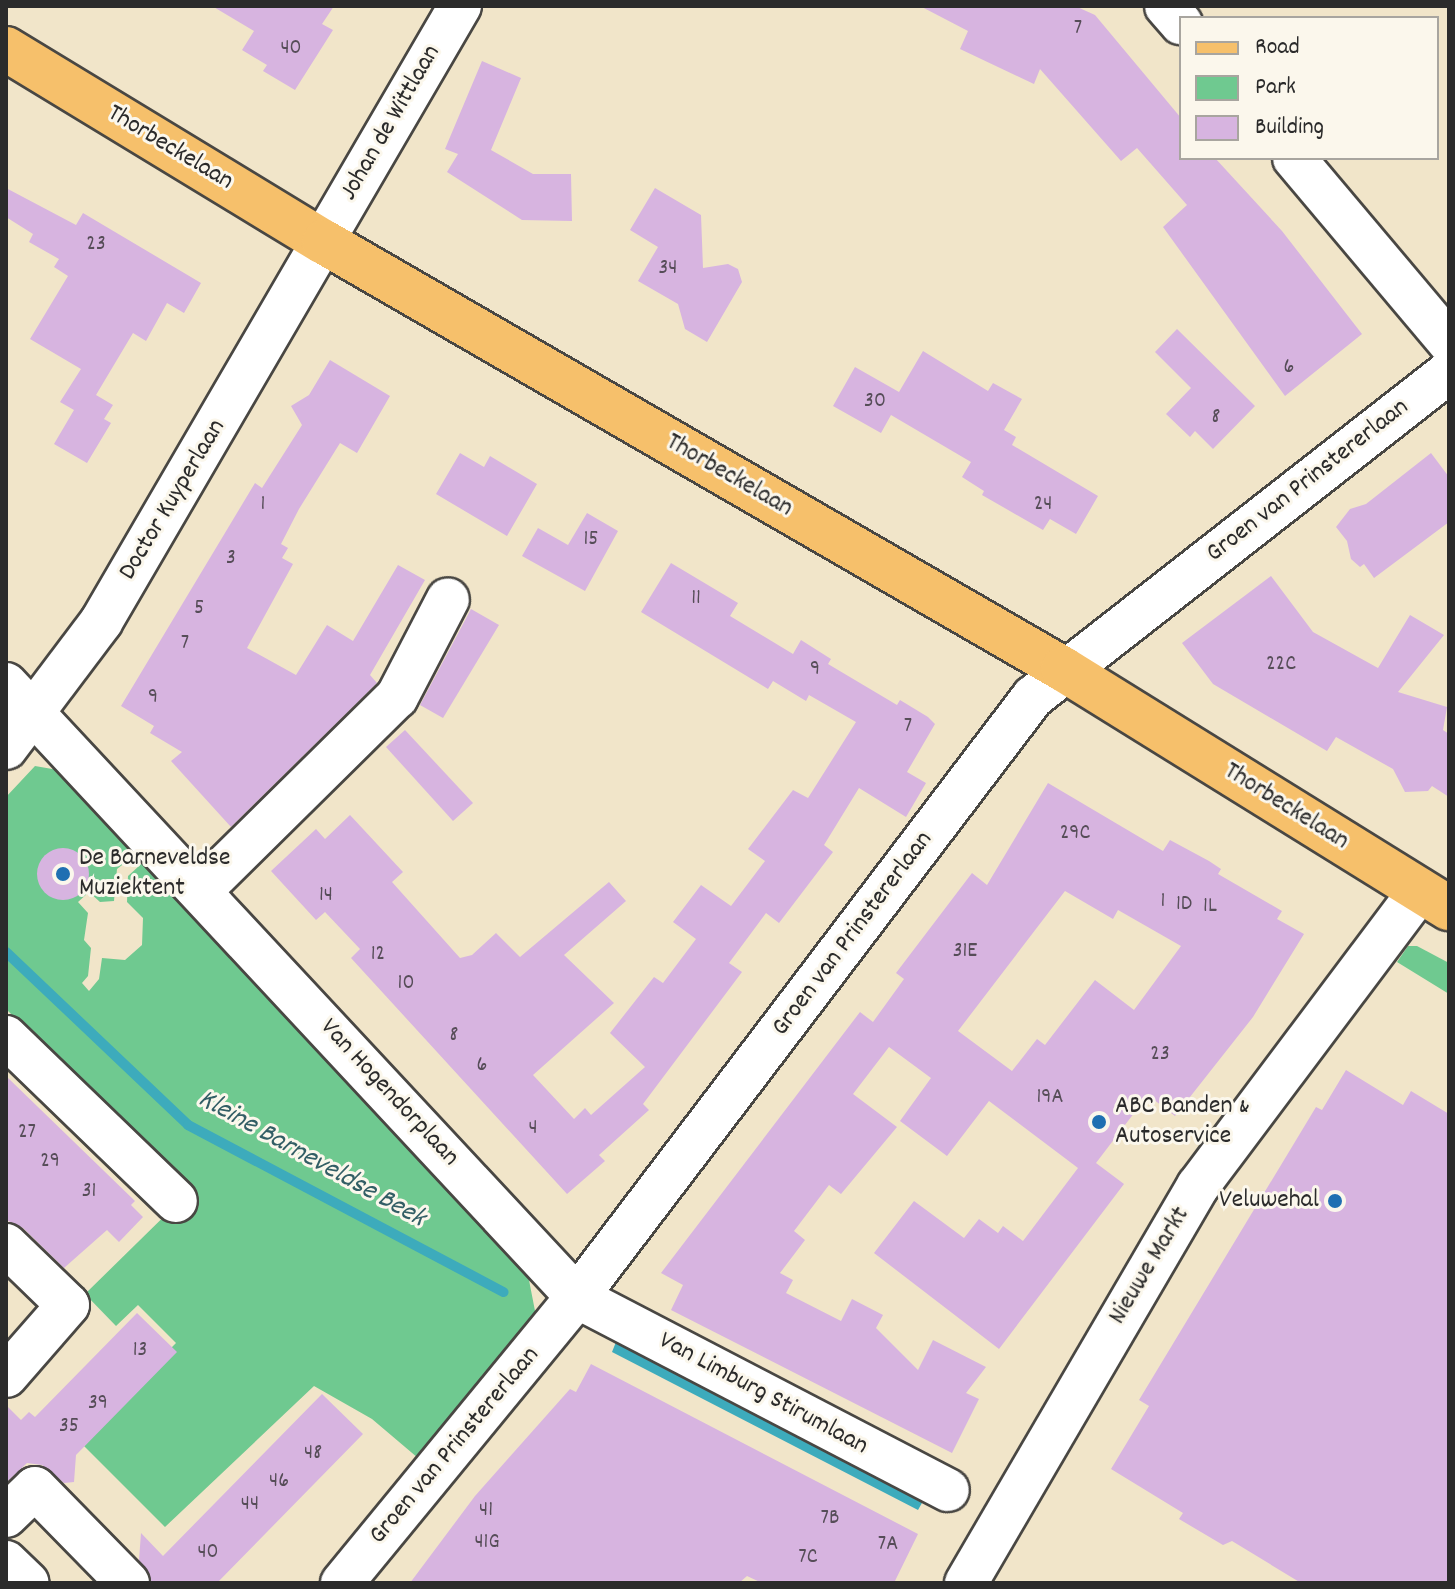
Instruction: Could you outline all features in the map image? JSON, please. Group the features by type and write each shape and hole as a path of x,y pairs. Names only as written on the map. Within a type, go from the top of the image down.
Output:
{"main road":[{"name":"Thorbeckelaan","path":"6,49 324,242 1063,669 1441,900"}],"street":[{"name":"Johan de Wittlaan","path":"324,242 405,94 460,6"},
{"path":"1296,160 1449,342"},
{"name":"Doctor Kuyperlaan","path":"6,748 20,697 101,622 324,242"},
{"name":"Groen van Prinstererlaan","path":"342,1583 577,1297 1033,697 1063,669 1449,372"},
{"path":"201,890 397,697 448,599"},
{"name":"Van Hogendorplaan","path":"20,697 577,1297"},
{"name":"Nieuwe Markt","path":"966,1583 1198,1186 1441,900"},
{"path":"6,1037 176,1201"},
{"path":"6,1245 68,1305 6,1376"},
{"name":"Van Limburg Stirumlaan","path":"577,1297 948,1490"},
{"path":"6,1516 35,1488 128,1583"},
{"path":"6,1562 28,1583"}],"green space":[{"path":"35,766 58,770 136,854 117,869 114,901 100,902 89,892 78,902 88,913 84,940 91,948 88,976 82,983 89,991 99,979 102,958 125,960 142,945 143,918 127,902 128,876 151,855 504,1235 528,1275 536,1316 418,1458 372,1419 314,1386 165,1527 79,1441 176,1343 138,1305 116,1326 85,1294 190,1191 6,1009 6,797"},
{"path":"1408,946 1417,946 1449,963 1449,994 1397,962"}],"water":[{"path":"618,1337 927,1494 918,1510 612,1352"}],"building":[{"path":"212,6 334,6 322,24 333,30 295,90 263,71 267,65 242,50 254,31"},
{"path":"920,6 1075,6 1095,15 1179,116 1179,160 1217,160 1282,231 1362,334 1285,396 1163,227 1187,205 1137,148 1121,161 1040,69 1034,84 960,49 968,31"},
{"path":"482,61 521,78 491,150 533,174 571,174 572,221 522,220 447,172 458,154 445,149"},
{"path":"6,188 76,225 83,213 201,283 184,313 167,303 146,341 133,333 96,395 113,405 104,419 111,423 87,463 54,444 74,410 60,402 81,369 30,339 68,276 54,267 59,259 29,242 33,234 6,217"},
{"path":"655,188 701,215 703,268 728,264 738,269 742,282 707,342 685,329 678,304 638,281 658,247 630,230"},
{"path":"1177,329 1255,406 1213,449 1195,431 1190,437 1166,414 1191,388 1155,352"},
{"path":"923,351 988,391 993,383 1022,399 1004,430 1016,437 1012,445 1098,496 1076,534 1050,519 1043,530 982,495 984,491 962,477 971,462 891,415 881,433 833,406 855,367 899,392"},
{"path":"330,360 390,396 357,453 340,443 299,509 281,544 288,548 282,558 293,564 247,648 296,675 327,625 353,641 398,565 425,580 370,675 377,683 231,827 171,761 182,752 150,733 154,726 121,706 255,483 262,488 302,425 291,406 309,395"},
{"path":"460,453 484,467 490,456 537,484 507,536 436,494"},
{"path":"1431,453 1449,477 1449,522 1374,578 1364,564 1360,567 1351,559 1347,541 1336,527 1350,509 1366,504"},
{"path":"587,513 618,531 585,591 522,556 538,528 568,545"},
{"path":"671,563 738,603 730,616 793,654 801,640 831,659 828,664 897,705 900,700 928,717 935,724 907,772 926,783 906,817 859,788 824,845 833,852 779,923 766,913 729,963 742,972 643,1104 649,1110 599,1155 605,1161 567,1194 351,958 360,949 325,912 316,920 271,871 316,829 325,839 350,815 403,872 392,882 460,958 472,955 496,933 520,957 609,882 626,901 564,955 614,1003 533,1075 574,1119 585,1108 591,1115 645,1067 610,1033 654,977 663,983 696,939 673,922 701,885 731,906 765,861 748,849 793,790 808,798 856,722 809,695 806,701 773,681 768,689 641,612"},
{"path":"1271,576 1313,632 1378,668 1410,615 1444,635 1398,692 1447,707 1443,730 1449,734 1449,797 1432,786 1428,791 1405,792 1393,769 1336,737 1327,751 1213,684 1182,643"},
{"path":"471,609 499,625 443,718 420,705"},
{"path":"405,730 473,803 453,821 386,747"},
{"path":"1048,783 1163,851 1170,840 1209,861 1221,869 1218,874 1282,911 1277,919 1304,934 1253,1017 1175,1116 1153,1099 1149,1104 1144,1100 1096,1163 1124,1184 999,1349 874,1253 914,1201 964,1238 979,1219 998,1233 1003,1226 1023,1241 1078,1168 989,1101 947,1156 900,1121 931,1078 889,1047 853,1094 897,1127 841,1194 829,1185 794,1231 805,1240 780,1273 793,1280 786,1293 841,1321 852,1299 883,1315 876,1328 918,1370 933,1340 986,1367 966,1393 979,1399 952,1453 671,1310 683,1285 661,1273 860,1012 873,1022 904,979 896,973 972,873 987,885","holes":["1065,891 1113,919 1118,910 1181,946 1134,1010 1095,980 1045,1045 1037,1039 1012,1071 958,1031"]},
{"name":"De Barneveldse Muziektent","path":"63,848 81,856 89,874 81,892 63,900 45,892 37,874 45,856"},
{"name":"Veluwehal","path":"1346,1070 1403,1105 1411,1091 1449,1114 1449,1583 1301,1583 1232,1541 1223,1545 1179,1519 1183,1513 1111,1469 1149,1406 1139,1400 1316,1107 1322,1110"},
{"path":"6,1076 135,1201 131,1205 143,1217 119,1242 107,1230 64,1268 23,1228 6,1220"},
{"path":"137,1313 177,1352 76,1455 74,1482 64,1483 42,1465 27,1463 6,1483 6,1405 21,1420 29,1412 35,1417"},
{"path":"591,1364 918,1534 894,1583 762,1583 747,1576 739,1583 410,1583 475,1496 570,1389 576,1392"},
{"path":"322,1394 363,1434 217,1583 151,1583 139,1560 141,1533 163,1556"}],"waterway":[{"name":"Kleine Barneveldse Beek","path":"6,952 188,1125 503,1292"}],"place":[{"name":"De Barneveldse Muziektent","path":"63,874"},
{"name":"ABC Banden & Autoservice","path":"1099,1122"},
{"name":"Veluwehal","path":"1335,1201"}]}
